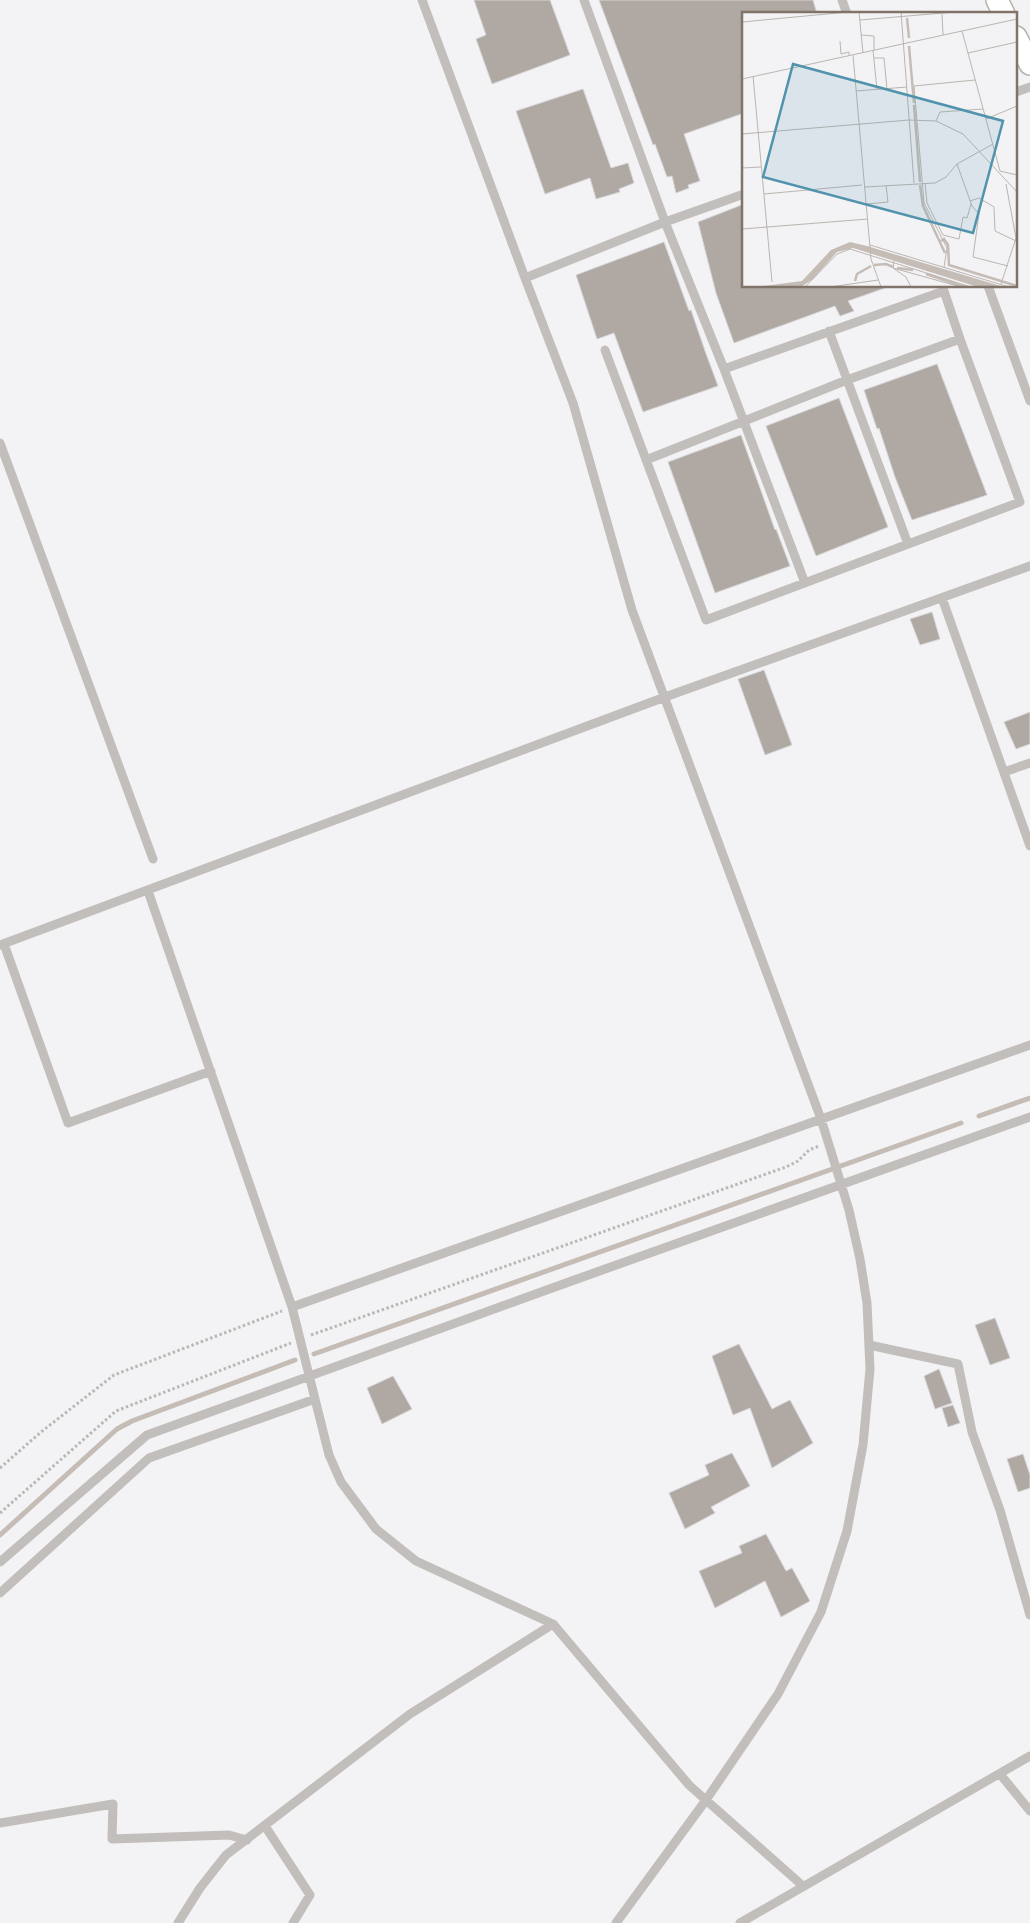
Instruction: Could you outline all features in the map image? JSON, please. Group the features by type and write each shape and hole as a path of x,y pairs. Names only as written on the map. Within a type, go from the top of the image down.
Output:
{"main road":[{"path":"997,0 1003,12"},
{"path":"1018,41 1030,64"}],"street":[{"path":"422,0 573,402 632,610 821,1118 841,1181 860,1259 866,1303 870,1369 864,1445 847,1531 821,1612 778,1694 706,1800 616,1923"},
{"path":"584,0 665,222 724,369 805,582"},
{"path":"842,0 846,12"},
{"path":"1018,91 1030,87"},
{"path":"525,278 665,222 742,195"},
{"path":"989,288 1030,401"},
{"path":"605,350 706,620 1020,502 944,289 724,369"},
{"path":"830,331 908,544"},
{"path":"646,460 847,380 960,338"},
{"path":"0,443 153,859"},
{"path":"211,1071 68,1123 2,944 665,697 1030,566"},
{"path":"942,598 1030,846"},
{"path":"1004,772 1030,762"},
{"path":"148,891 292,1307 329,1456 341,1482 376,1529 416,1561 553,1624 689,1785 803,1886"},
{"path":"292,1307 1030,1045"},
{"path":"0,1562 147,1435 841,1181 1030,1117"},
{"path":"869,1345 958,1364 972,1432 1000,1510 1030,1615"},
{"path":"0,1593 149,1458 315,1399"},
{"path":"178,1923 200,1888 226,1856 410,1714 553,1624"},
{"path":"740,1923 1030,1756"},
{"path":"1000,1774 1030,1811"},
{"path":"0,1823 113,1804 112,1839 229,1835 247,1840"},
{"path":"265,1826 310,1895 293,1923"}],"path":[{"path":"0,1513 116,1412 300,1339 786,1167 798,1161 809,1150 830,1145"},
{"path":"0,1468 41,1432 114,1375 292,1307"}],"building":[{"path":"474,0 550,0 570,55 492,84 476,39 486,35"},
{"path":"599,0 813,0 816,12 742,12 742,114 684,134 700,181 688,185 689,188 676,193 672,176 667,177 655,144 653,145"},
{"path":"583,89 611,168 628,163 634,183 619,189 620,192 596,199 590,178 545,194 516,111"},
{"path":"742,205 742,288 885,288 848,301 854,311 840,316 835,306 734,343 716,293 698,222"},
{"path":"664,242 718,386 643,412 614,333 597,339 576,275"},
{"path":"937,364 987,495 912,520 864,390"},
{"path":"839,398 888,527 816,556 766,426"},
{"path":"741,435 790,566 715,593 668,462"},
{"path":"932,612 940,639 920,645 910,619"},
{"path":"764,670 792,745 765,755 738,679"},
{"path":"1030,712 1030,744 1016,749 1004,722"},
{"path":"995,1318 1010,1358 990,1365 975,1325"},
{"path":"739,1344 772,1409 790,1400 813,1443 772,1468 750,1408 733,1415 712,1356"},
{"path":"939,1369 952,1403 935,1409 924,1376"},
{"path":"393,1376 412,1409 382,1424 367,1388"},
{"path":"953,1405 960,1423 948,1427 942,1408"},
{"path":"732,1453 750,1486 711,1507 715,1513 685,1529 669,1493 709,1475 705,1465"},
{"path":"1023,1454 1030,1475 1030,1488 1018,1492 1007,1459"},
{"path":"766,1534 786,1571 792,1568 810,1601 781,1617 765,1581 715,1608 699,1571 742,1553 739,1546"}],"waterway":[{"path":"979,1116 1030,1098"},
{"path":"314,1354 961,1123"},
{"path":"0,1535 117,1429 132,1421 295,1360"}]}
